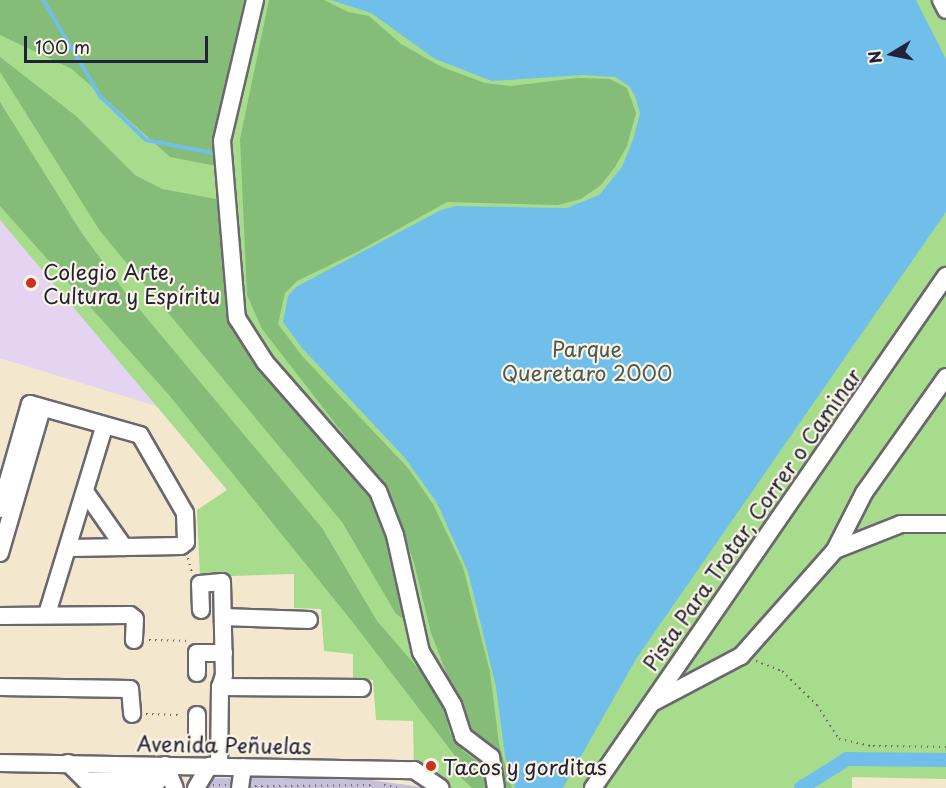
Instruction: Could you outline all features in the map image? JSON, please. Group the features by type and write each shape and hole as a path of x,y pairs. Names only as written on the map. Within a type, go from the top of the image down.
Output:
{"street":[{"path":"255,0 225,129 223,166 237,318 264,362 378,491 396,536 421,652 453,705 461,733 492,760 495,788"},
{"path":"941,0 946,10"},
{"name":"Pista Para Trotar, Correr o Caminar","path":"597,782 946,276"},
{"path":"650,704 741,656 835,550 864,493 946,377"},
{"path":"0,550 15,480 35,406 145,439 185,513 184,544 70,548"},
{"path":"47,614 70,548 104,427"},
{"path":"0,509 15,480"},
{"path":"86,493 124,547"},
{"path":"835,550 901,524 946,524"},
{"path":"201,610 200,584 223,583 225,766"},
{"path":"0,616 130,615 135,619 134,640"},
{"path":"224,617 309,620"},
{"path":"197,673 197,647 224,653"},
{"path":"225,683 362,688"},
{"path":"225,683 220,721 225,766 240,787"},
{"path":"0,687 130,689 132,714"},
{"path":"197,743 197,718 220,721"},
{"name":"Avenida Peñuelas","path":"0,763 414,770 441,788"},
{"path":"165,765 175,788"},
{"path":"196,787 225,766"}],"path":[{"path":"184,544 194,580 200,584"},
{"path":"134,640 197,647"},
{"path":"741,656 782,671 818,705 839,739 873,746 946,747"},
{"path":"132,714 197,718"},
{"path":"196,787 382,784 399,788"}],"shaded area":[{"name":"Colegio Arte, Cultura y Espíritu","path":"0,209 166,409 0,358"},
{"path":"205,778 357,778 428,788 205,788"}],"green space":[{"name":"Parque Queretaro 2000","path":"0,0 946,0 946,779 852,777 852,788 441,788 414,770 413,721 376,720 373,680 353,678 353,654 324,651 321,609 294,608 294,574 200,577 197,510 227,490 0,220"},
{"path":"0,0 244,0 226,84 217,166 170,157 72,69 0,35"},
{"path":"269,0 324,0 348,12 369,16 401,44 442,67 485,83 511,86 577,78 610,79 627,88 636,113 627,146 615,167 601,185 581,199 558,205 447,202 359,251 297,281 285,293 278,324 303,357 408,468 433,504 463,567 490,672 499,744 512,788 499,788 496,770 465,730 461,711 431,633 414,563 390,494 262,329 247,295 240,139"},
{"path":"0,57 76,116 135,175 162,189 216,199 224,214 226,298 241,342 334,450 371,501 387,543 407,621 396,614 342,522 100,231 0,72"},
{"path":"0,102 81,232 125,292 322,528 377,621 441,695 450,733 463,751 482,764 486,788 472,788 452,769 462,765 351,620 169,395 0,206"}],"water":[{"path":"331,0 916,0 946,59 946,212 636,659 563,788 515,788 505,756 496,687 468,572 437,503 405,458 302,348 283,322 288,296 296,287 441,210 456,206 567,208 599,195 622,167 634,137 640,113 635,96 629,86 615,77 583,75 492,81 435,59 371,13"}],"waterway":[{"path":"43,0 100,96 146,140 218,154"},
{"path":"801,788 847,759 946,760"}],"place":[{"name":"Colegio Arte, Cultura y Espíritu","path":"31,283"},
{"name":"Tacos y gorditas","path":"431,766"}]}
